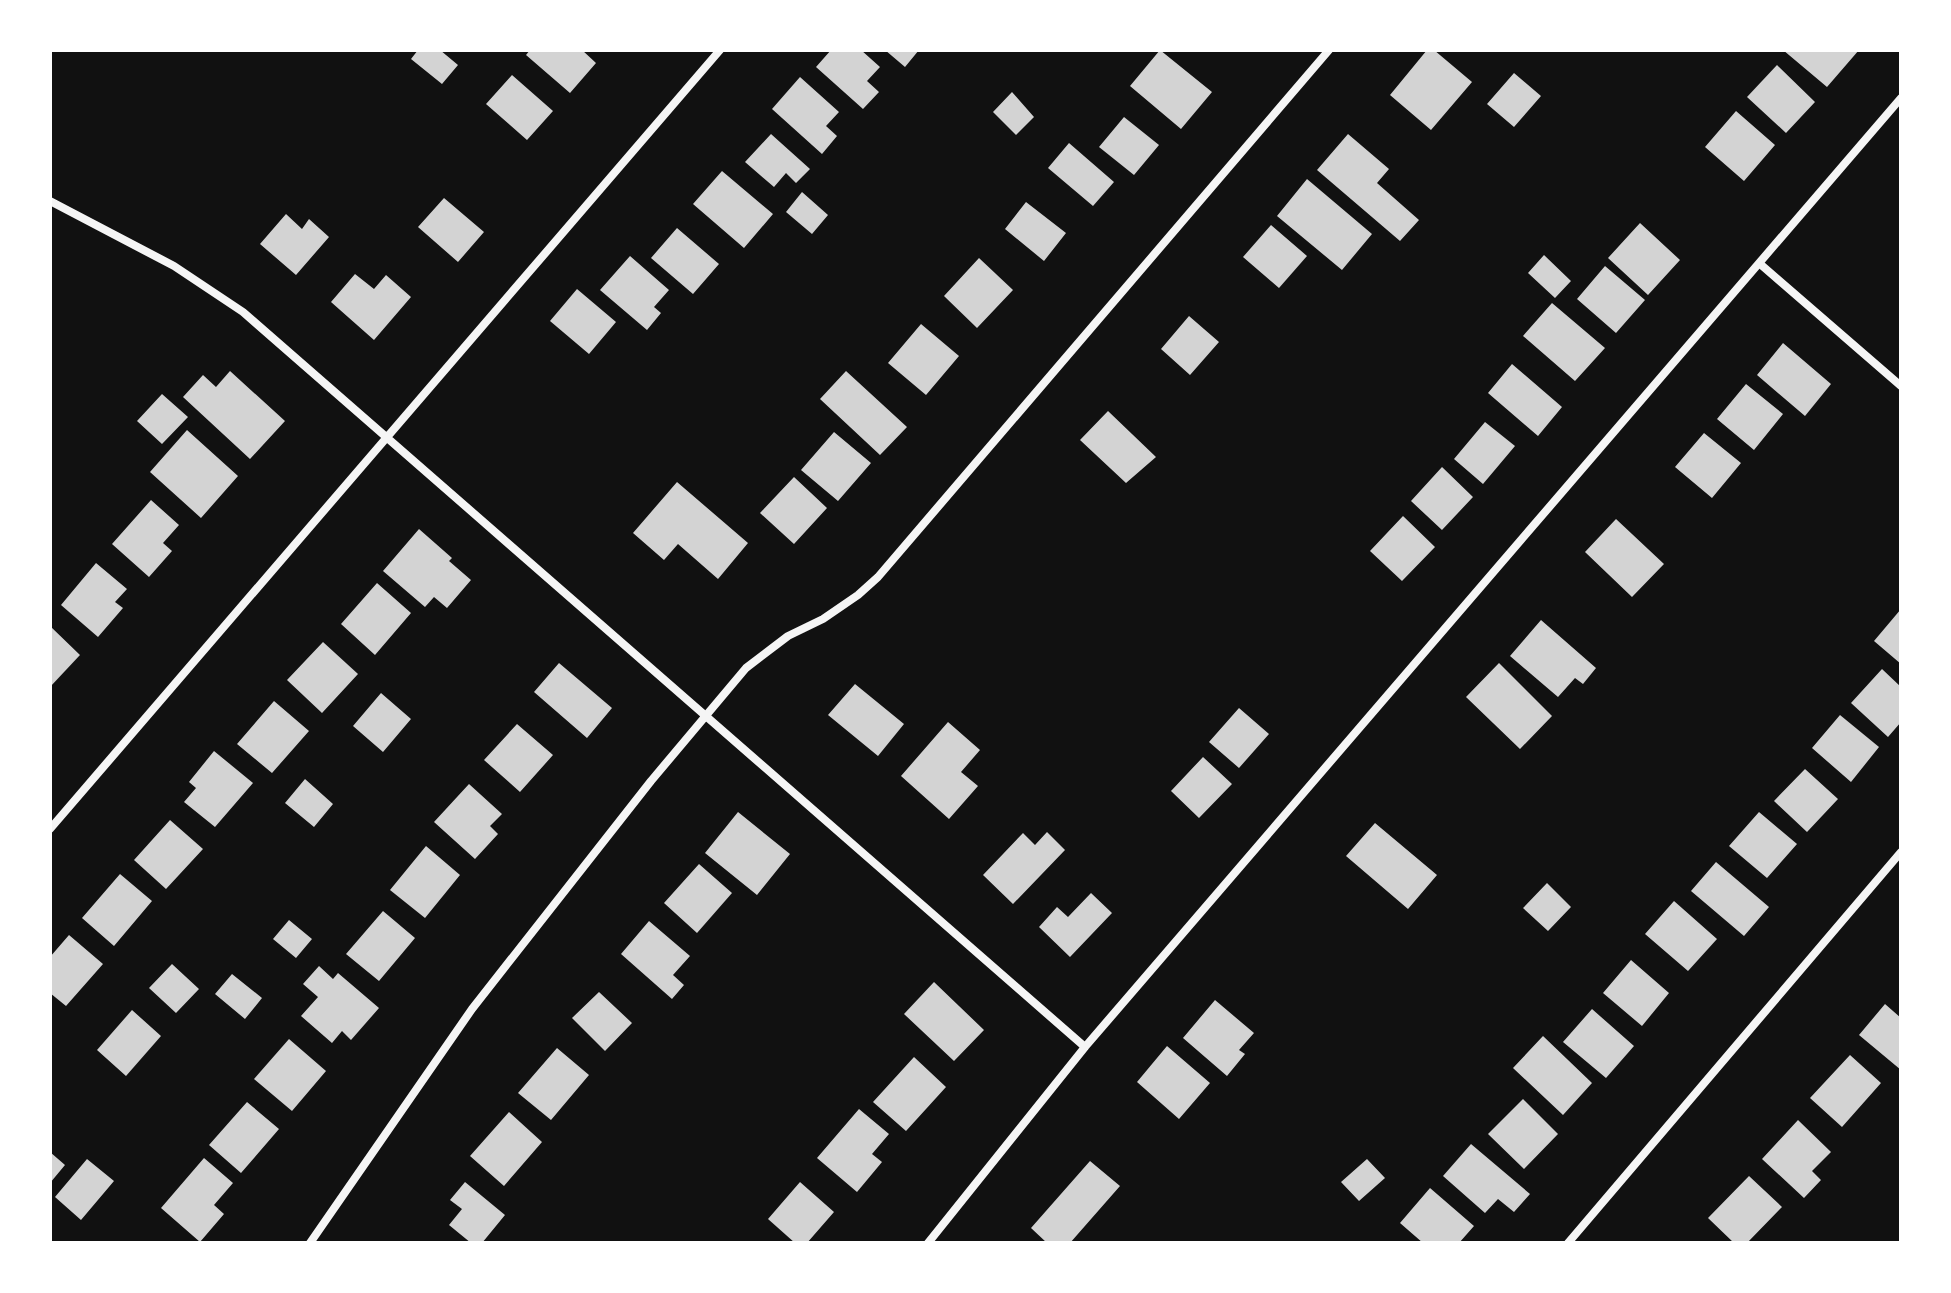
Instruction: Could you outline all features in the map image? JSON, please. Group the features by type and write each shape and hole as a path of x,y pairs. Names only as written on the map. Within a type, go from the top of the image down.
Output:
{"street":[{"path":"50,829 720,50"},
{"path":"310,1243 472,1009 651,781 707,715 765,651 823,619 878,577 1329,50"},
{"path":"928,1243 1085,1047 1901,98"},
{"path":"50,201 174,266 243,312 1085,1047"},
{"path":"1759,263 1901,386"},
{"path":"1568,1243 1901,852"}],"building":[{"path":"418,50 440,50 458,65 442,84 411,59"},
{"path":"530,50 582,50 596,63 570,93 526,55"},
{"path":"831,50 861,50 880,67 867,81 879,92 863,109 816,67"},
{"path":"885,50 919,50 905,67"},
{"path":"1160,50 1212,92 1181,129 1130,86"},
{"path":"1427,50 1434,50 1472,82 1431,130 1390,95"},
{"path":"1783,50 1859,50 1827,87"},
{"path":"1777,65 1815,102 1786,133 1747,97"},
{"path":"1514,73 1541,96 1514,127 1487,104"},
{"path":"512,75 553,111 527,140 486,104"},
{"path":"800,77 839,112 826,126 837,136 822,154 772,109"},
{"path":"1012,92 1034,117 1016,135 993,112"},
{"path":"1736,111 1775,145 1744,181 1705,147"},
{"path":"1124,117 1159,145 1134,175 1099,147"},
{"path":"771,134 810,169 796,183 786,173 774,187 745,162"},
{"path":"1348,134 1389,169 1377,183 1419,220 1400,241 1317,170"},
{"path":"1069,143 1114,182 1093,206 1048,168"},
{"path":"722,171 773,214 744,248 693,204"},
{"path":"1307,179 1372,234 1342,270 1277,216"},
{"path":"802,192 828,215 812,234 786,212"},
{"path":"444,198 484,232 458,262 418,227"},
{"path":"1026,202 1066,233 1044,261 1005,229"},
{"path":"286,214 302,229 309,219 329,237 296,275 260,244"},
{"path":"1640,223 1680,260 1648,295 1608,258"},
{"path":"1271,225 1307,256 1279,288 1243,257"},
{"path":"677,228 719,264 693,294 651,258"},
{"path":"1544,255 1571,281 1555,298 1528,273"},
{"path":"630,256 669,290 654,307 661,313 647,330 600,290"},
{"path":"979,258 1013,290 977,328 944,296"},
{"path":"1605,266 1645,300 1616,333 1577,299"},
{"path":"355,274 374,289 386,275 411,297 374,340 331,302"},
{"path":"577,289 616,322 589,354 550,321"},
{"path":"1552,303 1605,348 1575,381 1523,336"},
{"path":"1189,316 1219,342 1190,375 1161,349"},
{"path":"921,324 959,356 926,395 888,363"},
{"path":"1783,343 1831,384 1805,416 1757,375"},
{"path":"1512,364 1562,407 1538,436 1488,393"},
{"path":"230,371 285,421 250,459 183,397 203,375 216,387"},
{"path":"846,371 907,427 880,455 820,399"},
{"path":"1746,384 1783,414 1754,450 1717,419"},
{"path":"162,394 188,417 162,444 137,421"},
{"path":"1108,411 1156,457 1126,483 1080,440"},
{"path":"1485,422 1515,446 1483,484 1454,459"},
{"path":"187,430 238,476 201,518 150,472"},
{"path":"834,432 871,463 838,501 801,470"},
{"path":"1704,433 1741,463 1712,498 1675,467"},
{"path":"1442,467 1473,497 1442,530 1411,501"},
{"path":"794,477 827,508 794,544 760,513"},
{"path":"677,482 748,543 718,579 678,544 664,560 633,533"},
{"path":"151,500 179,525 163,543 172,551 149,577 112,544"},
{"path":"1403,516 1435,547 1402,581 1370,551"},
{"path":"1616,519 1664,564 1632,597 1585,552"},
{"path":"419,529 452,558 449,561 471,580 447,608 434,597 425,607 383,571"},
{"path":"96,563 127,589 115,602 123,608 98,637 61,605"},
{"path":"377,583 411,613 375,655 341,624"},
{"path":"1901,609 1901,664 1874,641"},
{"path":"1541,620 1596,668 1583,684 1575,678 1558,697 1510,656"},
{"path":"50,626 80,655 50,687"},
{"path":"323,642 358,674 322,713 287,680"},
{"path":"559,663 612,708 587,738 534,692"},
{"path":"1499,663 1552,716 1520,749 1466,697"},
{"path":"1882,669 1901,687 1901,722 1888,737 1851,703"},
{"path":"855,684 904,724 878,756 828,715"},
{"path":"381,693 411,719 383,752 353,726"},
{"path":"274,701 309,731 272,773 237,744"},
{"path":"1239,708 1269,734 1239,768 1209,742"},
{"path":"1840,715 1879,747 1851,782 1812,748"},
{"path":"948,722 980,750 961,772 978,786 949,819 901,776"},
{"path":"517,724 553,755 520,792 484,760"},
{"path":"214,751 253,783 215,827 184,802 196,788 189,782"},
{"path":"1203,757 1232,784 1199,818 1171,791"},
{"path":"1805,769 1838,799 1807,832 1774,801"},
{"path":"305,779 333,804 314,827 285,803"},
{"path":"469,784 502,814 490,826 498,834 475,859 434,822"},
{"path":"738,812 790,854 757,895 705,853"},
{"path":"1759,812 1797,844 1767,878 1729,846"},
{"path":"170,820 203,849 166,889 134,860"},
{"path":"1375,823 1437,875 1408,909 1346,856"},
{"path":"1047,832 1065,850 1013,904 983,875 1023,833 1035,845"},
{"path":"426,846 460,875 425,918 390,890"},
{"path":"1716,862 1769,907 1744,936 1691,891"},
{"path":"699,864 732,893 697,933 664,903"},
{"path":"120,874 152,901 114,946 82,918"},
{"path":"1547,883 1571,907 1548,931 1523,908"},
{"path":"1091,893 1112,913 1070,957 1039,927 1057,907 1068,917"},
{"path":"1674,901 1717,939 1688,971 1645,934"},
{"path":"383,911 415,938 379,981 346,954"},
{"path":"289,920 312,939 296,958 273,939"},
{"path":"649,921 690,956 673,975 684,985 672,999 621,954"},
{"path":"69,935 103,964 66,1006 50,993 50,957"},
{"path":"1631,960 1669,993 1642,1026 1603,993"},
{"path":"172,964 199,989 176,1013 149,988"},
{"path":"319,966 333,979 338,973 379,1008 351,1040 342,1031 332,1043 301,1016 318,997 303,984"},
{"path":"232,974 262,998 245,1019 215,994"},
{"path":"934,982 984,1030 954,1061 904,1014"},
{"path":"599,992 632,1023 605,1051 572,1018"},
{"path":"1215,1000 1254,1033 1239,1050 1245,1054 1227,1076 1183,1038"},
{"path":"1885,1004 1901,1018 1901,1070 1859,1035"},
{"path":"1592,1009 1634,1046 1606,1078 1563,1042"},
{"path":"132,1010 161,1036 126,1076 97,1050"},
{"path":"1543,1036 1592,1083 1563,1115 1513,1068"},
{"path":"289,1039 326,1071 292,1111 254,1079"},
{"path":"1167,1046 1210,1083 1179,1119 1137,1082"},
{"path":"557,1048 589,1075 551,1120 518,1093"},
{"path":"1850,1055 1881,1083 1842,1127 1810,1098"},
{"path":"914,1057 946,1087 906,1131 873,1102"},
{"path":"1523,1099 1558,1134 1524,1169 1488,1134"},
{"path":"247,1102 279,1129 241,1173 209,1145"},
{"path":"859,1109 889,1134 872,1154 882,1162 857,1192 817,1158"},
{"path":"509,1112 542,1142 504,1186 470,1156"},
{"path":"1798,1120 1831,1152 1812,1171 1821,1180 1804,1198 1762,1159"},
{"path":"1471,1144 1530,1194 1514,1212 1498,1199 1485,1213 1443,1176"},
{"path":"50,1152 65,1165 50,1183"},
{"path":"204,1158 233,1183 214,1205 224,1214 200,1242 161,1208"},
{"path":"87,1159 114,1181 81,1220 55,1197"},
{"path":"1367,1159 1385,1178 1359,1201 1341,1182"},
{"path":"1090,1161 1120,1186 1070,1243 1047,1243 1031,1228"},
{"path":"1749,1176 1782,1207 1747,1243 1734,1243 1708,1218"},
{"path":"465,1182 505,1215 482,1243 471,1243 449,1225 462,1209 450,1200"},
{"path":"800,1182 834,1212 807,1243 795,1243 768,1219"},
{"path":"1430,1188 1474,1226 1459,1243 1423,1243 1400,1223"}]}
